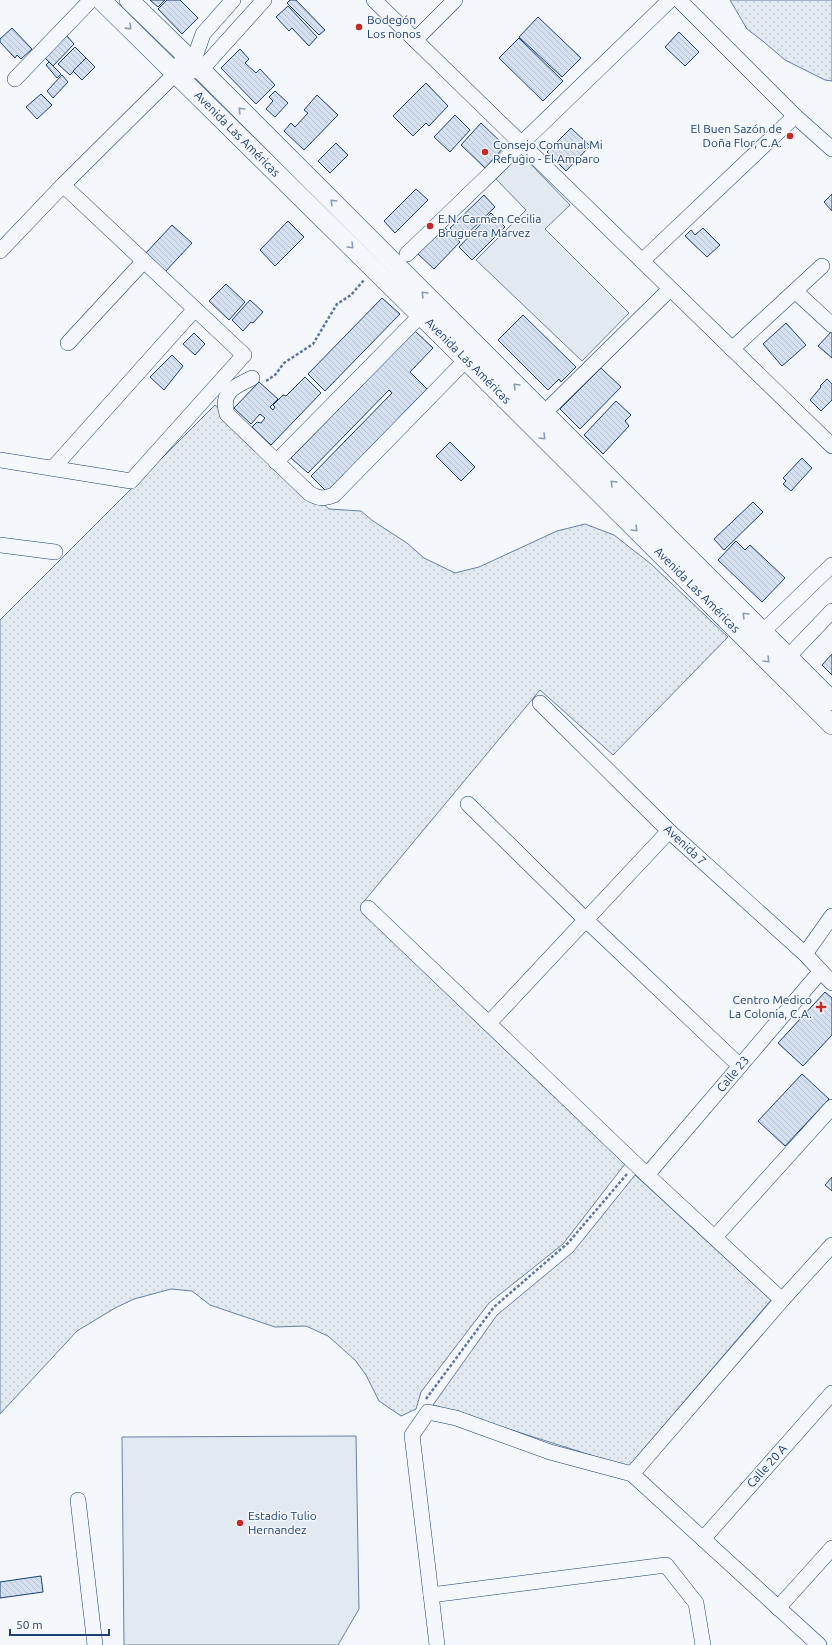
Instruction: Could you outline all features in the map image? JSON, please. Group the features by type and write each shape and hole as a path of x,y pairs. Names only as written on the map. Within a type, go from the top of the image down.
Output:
{"main road":[{"name":"Avenida Las Américas","path":"101,0 466,360 756,638 788,657 832,701"},
{"name":"Avenida Las Américas","path":"128,0 185,54 544,414 756,638 832,725"}],"street":[{"path":"15,79 91,0"},
{"path":"0,252 63,185 176,73 185,54 196,54 203,34 233,0"},
{"path":"176,73 201,70 264,0"},
{"path":"374,0 832,446"},
{"path":"415,40 455,0"},
{"path":"407,254 670,0"},
{"path":"679,0 796,116 832,149"},
{"path":"203,34 220,49"},
{"path":"642,261 796,116"},
{"path":"0,460 131,481 244,355 63,185"},
{"path":"68,343 144,261"},
{"path":"732,349 822,266"},
{"path":"544,414 670,289"},
{"path":"795,291 832,325"},
{"path":"53,468 195,309"},
{"path":"276,462 421,315"},
{"path":"252,378 236,386 228,394 224,404 227,414 276,462 314,496 318,498 327,498 334,495 466,360"},
{"path":"0,545 56,552"},
{"path":"756,638 832,565"},
{"path":"788,657 832,611"},
{"name":"Avenida 7","path":"540,703 670,831 805,954 820,972 832,983"},
{"path":"468,804 586,920 740,1066"},
{"path":"489,1023 670,831"},
{"path":"368,908 647,1176 782,1300"},
{"path":"805,954 832,916"},
{"name":"Calle 23","path":"647,1176 820,972"},
{"path":"715,1237 832,1108"},
{"path":"632,1474 782,1300 832,1245"},
{"name":"Calle 20 A","path":"703,1539 832,1394"},
{"path":"436,1645 412,1435 428,1412 456,1418 550,1452 632,1474 819,1645"},
{"path":"78,1500 95,1645"},
{"path":"778,1608 832,1548"},
{"path":"431,1596 666,1565 696,1603 703,1645"}],"path":[{"path":"252,378 266,381 274,376 284,363 313,344 337,304 351,295 374,269"},
{"path":"428,1412 426,1398 494,1307 568,1243 635,1164"}],"shaded area":[{"path":"730,0 832,0 832,81 825,80 785,60 747,29"},
{"path":"521,154 570,205 545,229 629,313 582,361 476,260 526,210 496,179"},
{"path":"215,405 329,509 361,511 373,521 407,543 424,558 455,573 479,567 557,531 585,524 614,535 651,564 728,637 613,755 540,690 361,905 625,1164 563,1244 489,1303 421,1392 416,1409 401,1416 379,1401 366,1375 355,1360 328,1336 306,1326 275,1327 210,1305 192,1291 171,1289 134,1299 115,1308 77,1331 0,1414 0,620"},
{"path":"635,1175 771,1300 628,1467 433,1405 497,1315 573,1252"},
{"name":"Estadio Tulio Hernandez","path":"356,1436 359,1609 338,1645 124,1645 122,1437"}],"building":[{"path":"150,0 165,0 158,7"},
{"path":"167,0 180,0 198,18 182,34 158,9"},
{"path":"290,0 296,0 325,30 319,35 287,3"},
{"path":"288,6 317,37 309,46 292,28 289,31 276,17"},
{"path":"538,17 581,58 562,77 519,37"},
{"path":"12,28 32,49 21,59 17,55 15,58 0,42 0,39"},
{"path":"679,32 699,52 685,66 665,47"},
{"path":"67,36 74,44 53,66 45,58"},
{"path":"519,38 563,81 543,101 499,58"},
{"path":"75,47 86,58 70,75 58,64"},
{"path":"240,49 249,59 245,63 256,73 260,69 275,85 256,104 221,68"},
{"path":"86,58 95,67 82,80 73,71"},
{"path":"49,62 61,74 57,78 46,65"},
{"path":"62,75 68,82 53,98 47,91"},
{"path":"426,83 448,106 429,126 426,123 413,136 393,116"},
{"path":"275,91 288,103 275,117 266,109 273,101 269,97"},
{"path":"41,94 52,105 37,119 26,107"},
{"path":"317,95 338,115 304,150 284,131 291,123 295,127 308,113 304,110"},
{"path":"455,115 470,130 450,152 434,137"},
{"path":"481,123 505,146 485,168 461,145"},
{"path":"571,128 590,146 566,171 547,152"},
{"path":"336,143 348,155 330,173 318,161"},
{"path":"416,189 428,200 395,233 384,221"},
{"path":"832,194 832,211 824,202"},
{"path":"484,195 495,207 461,240 450,228"},
{"path":"491,213 505,227 472,260 459,247"},
{"path":"288,221 304,237 275,266 260,250"},
{"path":"172,225 192,243 165,272 145,254"},
{"path":"443,226 460,242 434,269 417,253"},
{"path":"703,228 720,245 707,257 685,236 691,230 695,235"},
{"path":"226,284 245,302 229,320 209,301"},
{"path":"382,298 400,314 325,391 308,374"},
{"path":"250,300 263,312 243,331 232,320"},
{"path":"523,315 576,367 561,382 559,379 548,390 498,340"},
{"path":"786,323 806,345 782,366 763,344"},
{"path":"415,331 433,348 410,372 427,389 327,492 311,476 392,393 389,390 308,473 291,458"},
{"path":"832,331 832,358 818,346"},
{"path":"194,333 205,344 195,355 183,344"},
{"path":"172,355 183,366 164,390 150,377"},
{"path":"601,368 621,387 580,429 560,409"},
{"path":"305,377 321,393 271,445 252,427 257,422 261,423 265,418 260,414 251,424 234,408 259,382 278,399 270,407 273,410 275,407 273,405 283,395 286,396"},
{"path":"827,379 832,384 832,400 821,411 810,400"},
{"path":"616,401 631,415 625,421 629,426 603,454 584,435"},
{"path":"450,442 475,467 461,481 436,456"},
{"path":"802,458 812,468 791,491 783,484 786,481 783,478"},
{"path":"753,502 763,512 724,550 714,539"},
{"path":"736,541 745,550 750,545 785,578 762,602 718,560"},
{"path":"832,654 832,675 822,665"},
{"path":"825,992 832,998 832,1035 803,1066 778,1043"},
{"path":"802,1074 829,1099 785,1146 758,1121"},
{"path":"832,1177 832,1191 825,1185"},
{"path":"41,1576 43,1592 0,1598 0,1582"}],"place":[{"name":"Bodegón Los nonos","path":"359,27"},
{"name":"El Buen Sazón de Doña Flor, C.A.","path":"790,136"},
{"name":"Consejo Comunal Mi Refugio - El Amparo","path":"485,152"},
{"name":"E.N. Carmen Cecilia Bruguera Marvez","path":"430,226"},
{"name":"Centro Medico La Colonia, C.A.","path":"821,1007"},
{"name":"Estadio Tulio Hernandez","path":"240,1523"}]}
